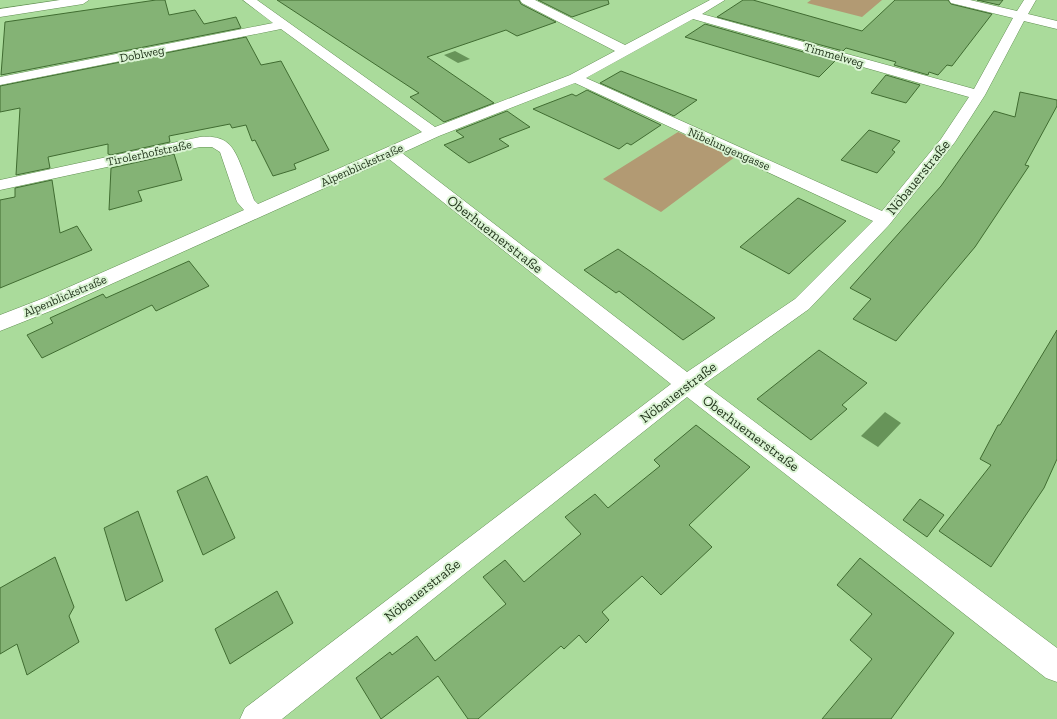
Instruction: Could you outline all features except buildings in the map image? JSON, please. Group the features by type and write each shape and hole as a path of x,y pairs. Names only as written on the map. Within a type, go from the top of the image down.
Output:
{"street":[{"path":"0,13 83,0"},
{"path":"249,0 433,133"},
{"path":"526,0 626,50"},
{"name":"Alpenblickstraße","path":"0,322 51,303 433,133 575,78 719,0"},
{"path":"955,0 1057,25"},
{"name":"Nöbauerstraße","path":"256,719 687,384 802,304 884,219 947,142 978,96 1030,0"},
{"name":"Timmelweg","path":"691,15 978,96"},
{"name":"Doblweg","path":"0,81 283,24"},
{"name":"Nibelungengasse","path":"575,78 884,219"},
{"name":"Tirolerhofstraße","path":"0,185 200,142 215,142 227,150 246,202 256,212"},
{"name":"Oberhuemerstraße","path":"390,152 687,384 1057,667"}],"shaded area":[{"path":"811,0 882,0 862,17 807,3"},
{"path":"455,51 470,59 458,63 444,55"},
{"path":"678,132 735,157 661,212 603,179"},
{"path":"885,412 901,423 878,447 861,436"}]}
